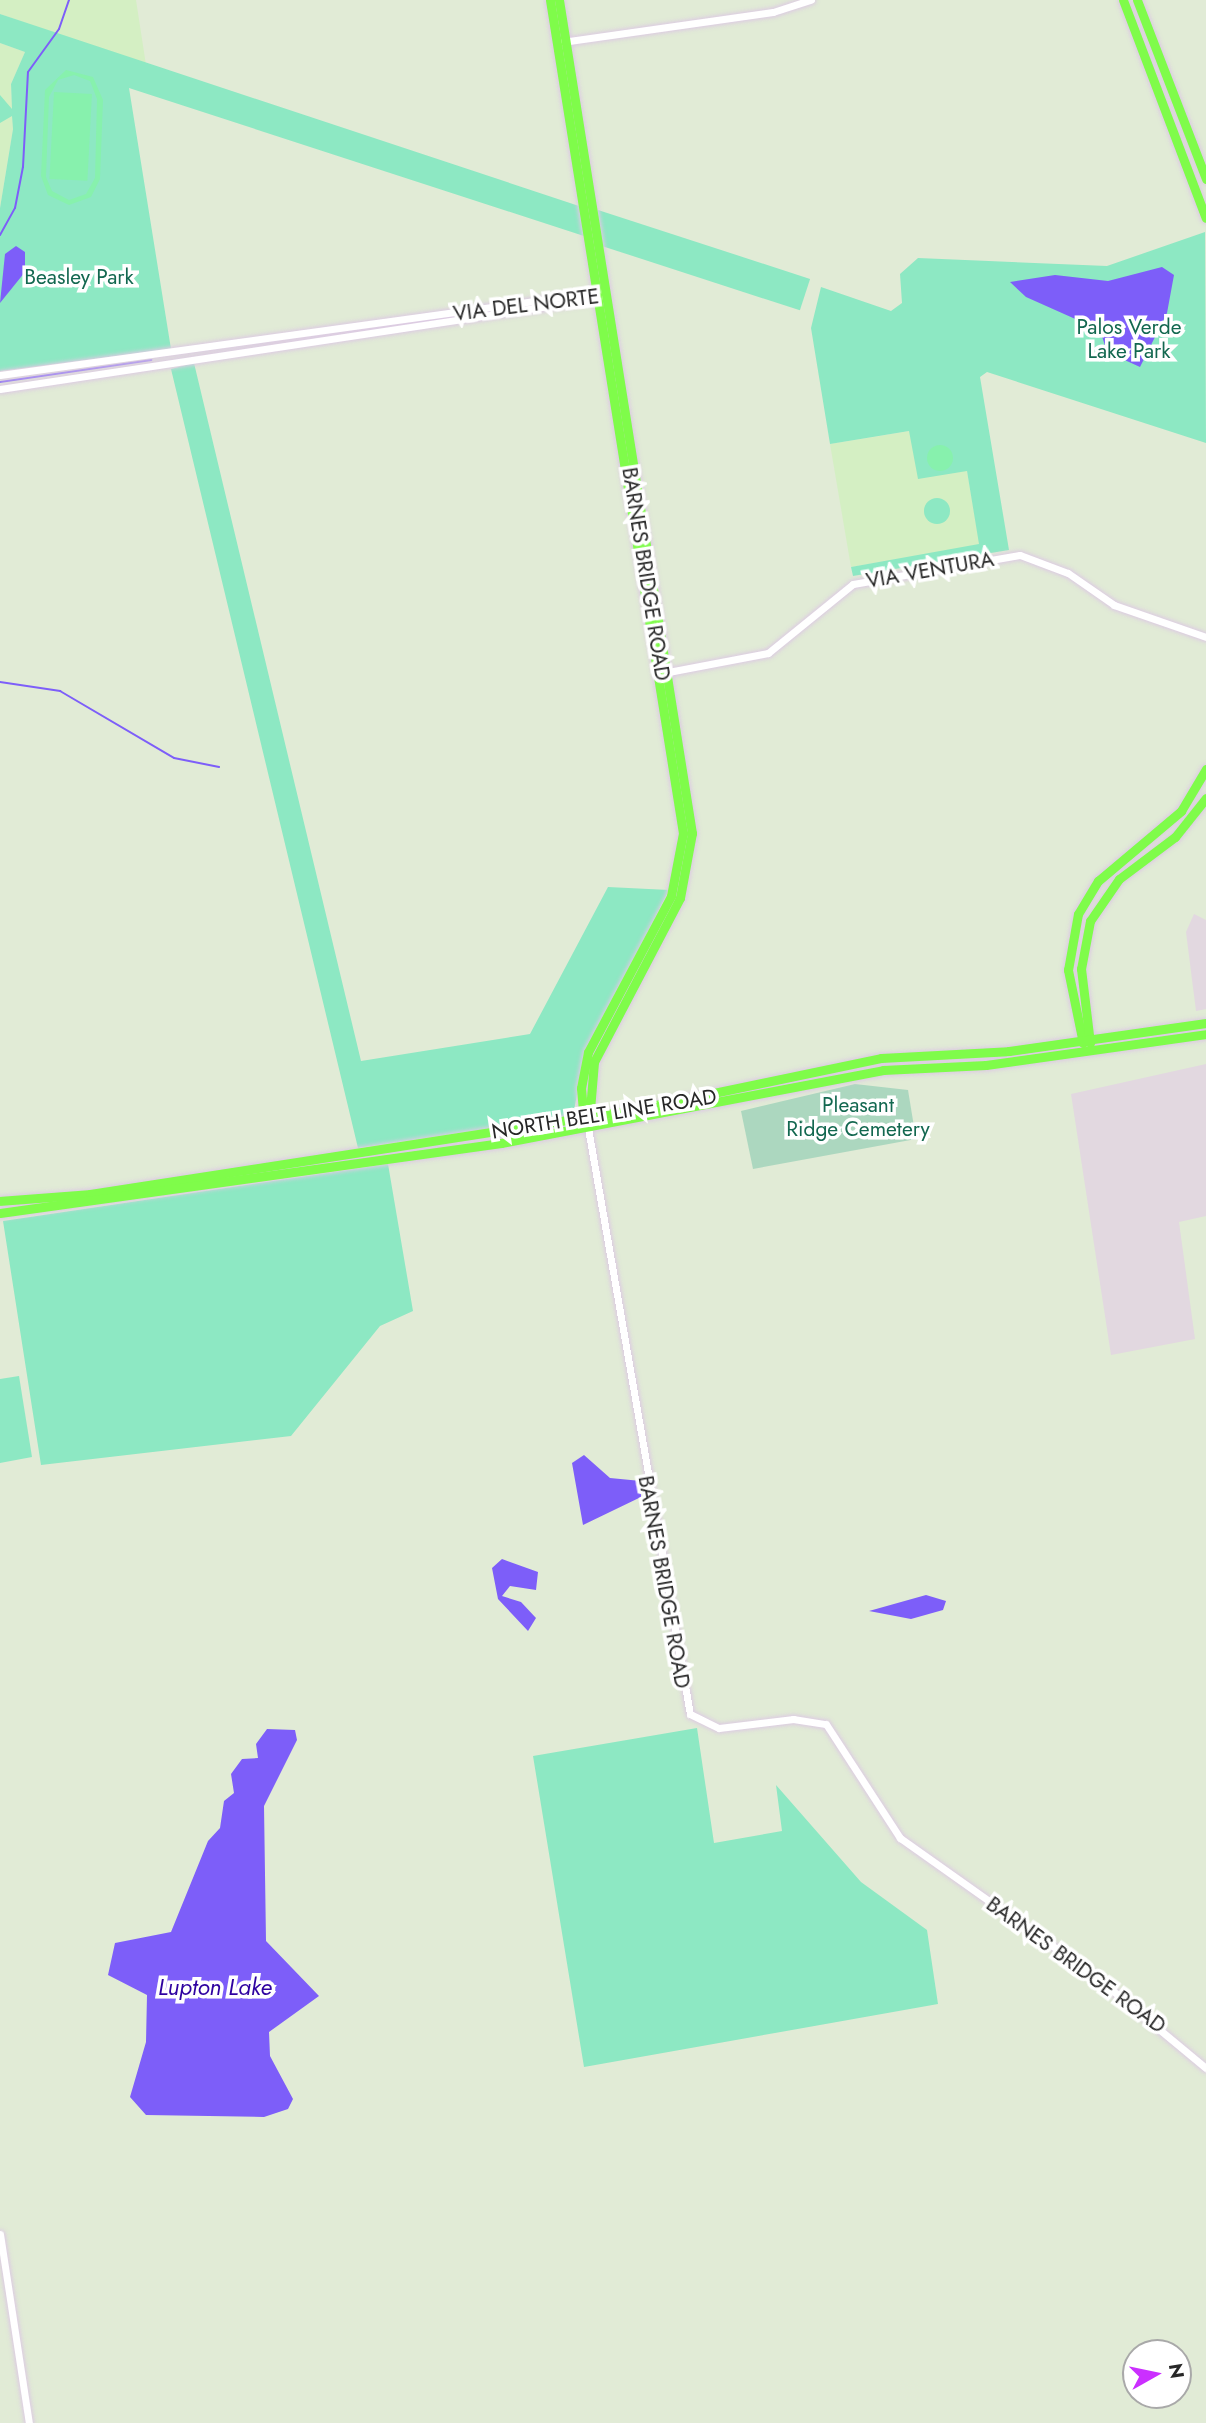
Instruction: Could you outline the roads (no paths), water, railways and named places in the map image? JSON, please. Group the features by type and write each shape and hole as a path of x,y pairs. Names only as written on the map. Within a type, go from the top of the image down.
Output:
{"main road":[{"name":"BARNES BRIDGE ROAD","path":"550,0 562,42"},
{"name":"BARNES BRIDGE ROAD","path":"559,0 562,42 667,673 684,833 680,872 669,910 589,1052 586,1118 588,1128"},
{"path":"1123,0 1206,218"},
{"path":"1137,0 1206,180"},
{"path":"1089,1049 1079,1040 1067,963 1078,914 1098,881 1181,811 1206,769"},
{"path":"1089,1049 1091,1037 1081,956 1095,910 1119,879 1186,826 1206,798"},
{"name":"NORTH BELT LINE ROAD","path":"0,1213 114,1201 303,1173 712,1107 883,1070 986,1065 1089,1049 1206,1023"},
{"name":"NORTH BELT LINE ROAD","path":"0,1201 112,1190 586,1118 710,1096 881,1058 1091,1037 1206,1034"},
{"path":"881,1058 883,1070"},
{"path":"710,1096 712,1107"},
{"path":"300,1161 303,1173"},
{"path":"112,1190 114,1201"}],"street":[{"path":"562,42 773,12 811,0"},
{"name":"VIA DEL NORTE","path":"0,375 603,295"},
{"name":"VIA DEL NORTE","path":"0,389 603,295"},
{"name":"VIA VENTURA","path":"667,673 768,653 853,584 1020,555 1068,573 1114,605 1206,637"},
{"name":"BARNES BRIDGE ROAD","path":"588,1128 690,1714 719,1728 793,1719 826,1724 900,1838 1095,1976 1206,2068"},
{"path":"0,2234 29,2423"}],"water":[{"path":"16,246 25,252 25,272 0,303 5,254"},
{"path":"1162,267 1174,275 1167,313 1140,367 1107,352 1100,330 1026,297 1010,282 1055,275 1108,281"},
{"path":"584,1455 610,1478 641,1481 641,1497 583,1525 572,1463"},
{"path":"502,1559 538,1572 536,1590 510,1586 502,1596 521,1602 536,1618 528,1631 498,1599 492,1568"},
{"path":"926,1595 946,1601 943,1610 911,1619 869,1611"},
{"name":"Lupton Lake","path":"267,1729 295,1730 297,1740 264,1806 266,1941 319,1996 269,2032 270,2056 293,2099 288,2109 264,2117 146,2115 130,2097 146,2042 147,1995 108,1975 115,1943 171,1932 208,1841 220,1828 224,1801 234,1793 231,1774 242,1759 258,1758 256,1744"}],"waterway":[{"path":"0,235 15,208 23,167 28,72 59,29 69,0"},
{"path":"0,382 151,360"},
{"path":"0,682 60,691 174,758 219,767"}],"park label":[{"name":"Beasley Park","path":"79,277"},
{"name":"Palos Verde Lake Park","path":"1129,339"},
{"name":"Pleasant Ridge Cemetery","path":"858,1117"}]}
